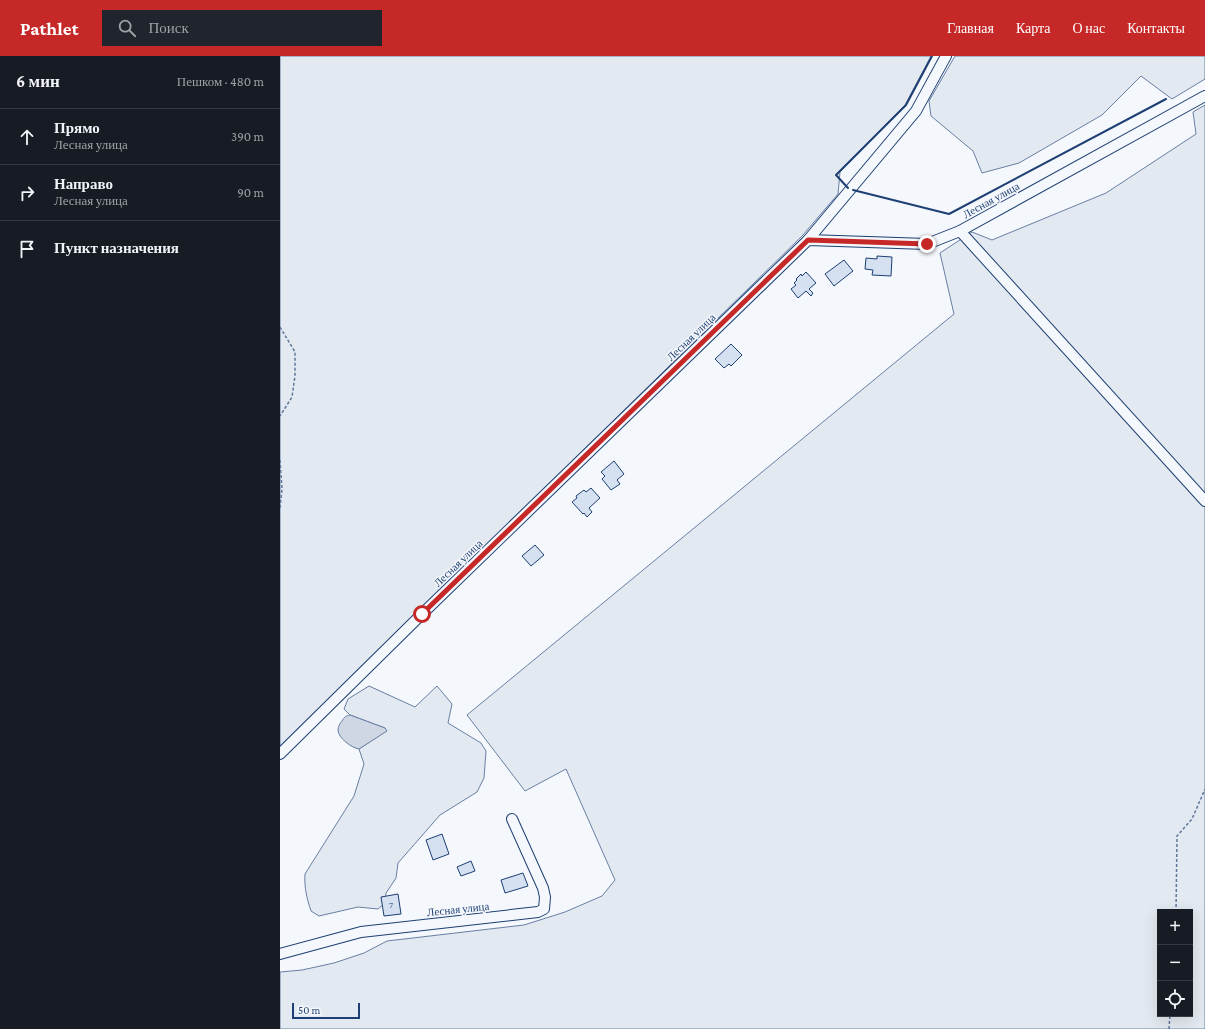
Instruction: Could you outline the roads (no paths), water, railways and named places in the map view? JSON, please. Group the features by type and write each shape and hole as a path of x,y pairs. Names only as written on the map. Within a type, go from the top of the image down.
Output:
{"street":[{"path":"808,240 916,111 946,56"},
{"name":"Лесная улица","path":"280,754 808,240 927,244 960,231 1205,96"},
{"path":"960,231 1205,501"},
{"name":"Лесная улица","path":"280,954 361,932 538,912 544,909 545,897 542,888 512,819"}]}
